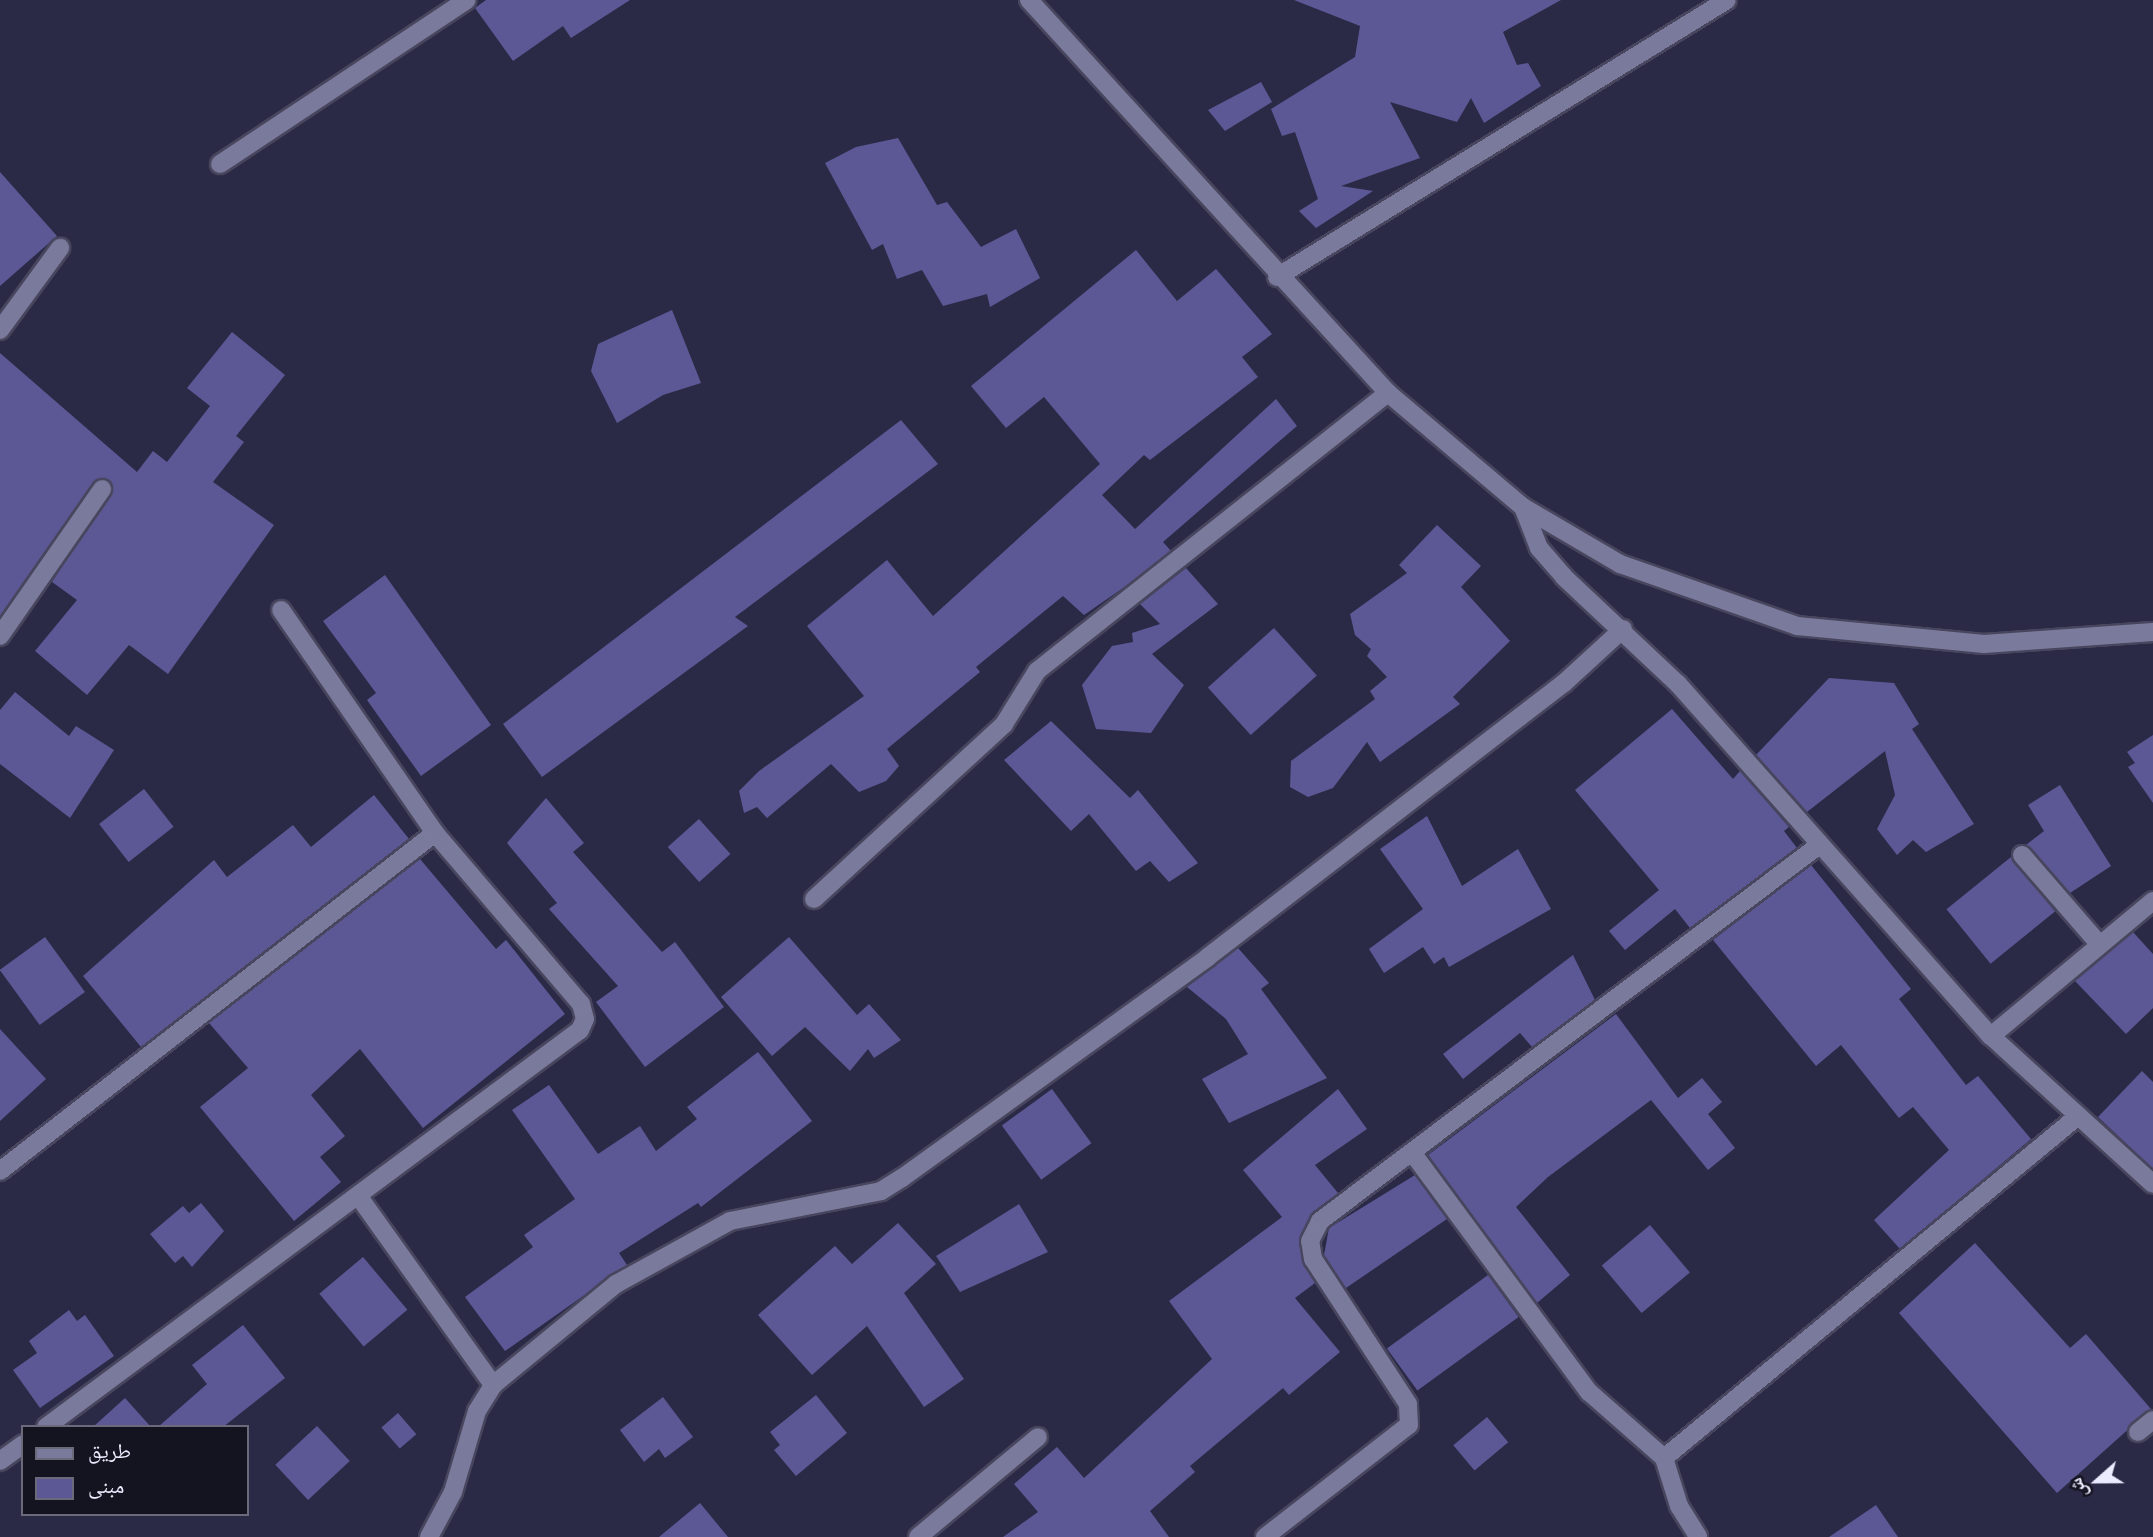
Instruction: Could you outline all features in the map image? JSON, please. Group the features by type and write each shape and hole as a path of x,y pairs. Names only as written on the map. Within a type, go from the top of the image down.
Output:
{"street":[{"path":"220,164 467,0"},
{"path":"1029,0 1277,277 1388,393 1523,507 1620,564 1797,626 1984,644 2153,632"},
{"path":"1277,277 1727,0"},
{"path":"0,330 60,248"},
{"path":"814,898 1004,724 1037,671 1388,393"},
{"path":"0,636 102,489"},
{"path":"1523,507 1539,548 1623,629 1991,1036 2153,1184"},
{"path":"49,1425 547,1059 586,1019 562,979 435,833 281,610"},
{"path":"429,1537 453,1492 477,1411 494,1385 616,1284 730,1221 881,1191 902,1178 1229,940 1564,683 1623,629"},
{"path":"0,1171 435,833"},
{"path":"1265,1537 1409,1424 1408,1404 1313,1259 1310,1241 1321,1221 1413,1155 1818,846"},
{"path":"2022,855 2099,944"},
{"path":"1991,1036 2153,901"},
{"path":"1664,1458 2077,1117"},
{"path":"1413,1155 1589,1392 1664,1458 1679,1506 1698,1537"},
{"path":"359,1197 494,1385"},
{"path":"2138,1432 2153,1420"},
{"path":"918,1537 1038,1437"},
{"path":"0,1461 21,1445"}],"building":[{"path":"486,0 630,0 571,38 563,26 513,61 475,8"},
{"path":"1294,0 1561,0 1503,32 1517,65 1528,63 1541,86 1484,123 1471,98 1457,122 1390,102 1420,158 1341,186 1373,191 1316,228 1299,211 1318,199 1295,132 1282,136 1271,109 1355,57 1360,26"},
{"path":"1261,82 1272,102 1225,131 1208,110"},
{"path":"898,138 937,205 947,202 981,247 1016,229 1040,278 990,307 987,294 943,306 922,270 897,279 883,244 872,250 825,163 856,147"},
{"path":"0,172 57,236 0,286"},
{"path":"1136,250 1177,301 1216,269 1272,334 1242,357 1258,377 1150,460 1144,455 1102,495 1135,529 1276,399 1297,426 1163,542 1171,551 1126,586 1084,615 1063,596 976,667 980,672 887,749 899,766 886,781 859,792 831,764 767,818 757,807 744,813 739,791 759,771 864,696 807,626 887,560 933,616 1100,464 1044,397 1006,428 971,386"},
{"path":"672,310 701,383 663,395 617,423 591,371 598,344"},
{"path":"232,332 285,375 236,436 244,442 213,482 274,525 168,674 129,645 87,695 35,651 77,600 52,582 112,485 104,478 93,483 0,616 0,353 137,472 153,451 167,462 210,406 187,388"},
{"path":"901,420 938,464 735,617 748,626 542,777 503,724"},
{"path":"1437,525 1481,566 1461,587 1510,641 1453,697 1460,704 1380,762 1367,742 1333,788 1308,797 1290,787 1291,761 1375,699 1370,691 1387,677 1367,656 1371,649 1355,635 1350,614 1407,573 1399,565"},
{"path":"1186,568 1218,604 1152,654 1184,685 1151,733 1096,729 1082,685 1112,646 1133,642 1132,633 1160,624 1140,604"},
{"path":"385,575 491,725 421,776 367,700 376,693 323,621"},
{"path":"1274,628 1317,676 1251,735 1208,688"},
{"path":"1829,678 1894,683 1919,724 1912,729 1974,824 1926,852 1913,840 1897,855 1877,829 1895,795 1885,751 1807,812 1756,755"},
{"path":"15,692 69,736 76,726 114,750 70,818 0,764 0,710"},
{"path":"1672,709 1733,779 1740,771 1789,827 1784,831 1797,848 1690,928 1675,909 1625,950 1609,931 1659,890 1575,790"},
{"path":"1051,721 1130,798 1138,790 1198,863 1169,882 1150,861 1136,871 1089,814 1071,831 1004,760"},
{"path":"2153,735 2153,803 2128,767 2135,763 2127,752"},
{"path":"2060,785 2111,866 2070,893 2026,845 2044,831 2028,805"},
{"path":"144,789 174,827 129,862 99,824"},
{"path":"374,795 409,839 141,1047 83,976 214,860 227,877 293,825 311,847"},
{"path":"546,798 584,843 573,852 662,952 675,942 724,1007 645,1067 596,1002 618,986 549,909 557,903 507,843"},
{"path":"1427,816 1462,886 1518,849 1551,909 1449,967 1444,957 1434,964 1423,947 1384,973 1369,949 1423,909 1380,849"},
{"path":"699,819 730,854 699,882 668,847"},
{"path":"2011,857 2055,911 1991,964 1946,909"},
{"path":"420,859 496,949 506,940 565,1014 423,1128 360,1049 311,1095 345,1136 320,1157 341,1182 294,1221 200,1107 248,1068 209,1023"},
{"path":"1811,865 1911,989 1899,999 1966,1085 1978,1076 2031,1139 1900,1249 1874,1220 1949,1150 1913,1107 1899,1118 1841,1045 1816,1066 1713,940"},
{"path":"2133,932 2153,954 2153,1008 2126,1034 2075,981"},
{"path":"45,937 85,992 40,1025 0,970"},
{"path":"789,937 857,1015 869,1004 901,1040 874,1058 868,1049 850,1071 805,1027 772,1056 721,997"},
{"path":"1238,948 1269,983 1261,989 1327,1078 1229,1123 1202,1079 1248,1054 1226,1019 1187,987"},
{"path":"1573,955 1595,1000 1532,1047 1520,1033 1463,1079 1443,1054"},
{"path":"1616,1014 1678,1098 1702,1078 1722,1102 1708,1114 1735,1148 1708,1170 1651,1100 1548,1177 1516,1207 1570,1275 1537,1303 1428,1155"},
{"path":"0,1029 46,1079 0,1121"},
{"path":"758,1052 812,1121 701,1207 698,1203 619,1253 627,1265 505,1351 465,1297 533,1247 524,1235 575,1199 512,1110 549,1085 598,1154 640,1126 656,1151 697,1119 687,1107"},
{"path":"2142,1071 2153,1082 2153,1169 2098,1117"},
{"path":"1052,1089 1091,1143 1041,1180 1002,1125"},
{"path":"1338,1089 1367,1129 1315,1165 1338,1193 1313,1212 1300,1236 1302,1261 1315,1283 1295,1298 1340,1352 1289,1395 1283,1388 1190,1466 1195,1472 1150,1511 1169,1537 1003,1537 1038,1512 1014,1484 1057,1447 1084,1478 1212,1359 1169,1301 1282,1217 1243,1170"},
{"path":"1415,1175 1447,1219 1346,1288 1324,1255 1329,1228"},
{"path":"201,1203 224,1231 192,1267 183,1256 175,1263 150,1234 183,1206 189,1213"},
{"path":"1019,1204 1048,1252 960,1292 936,1256"},
{"path":"898,1223 936,1264 904,1293 964,1379 924,1407 867,1326 812,1375 758,1315 835,1246 852,1264"},
{"path":"1650,1225 1690,1272 1642,1313 1602,1265"},
{"path":"1975,1243 2070,1348 2086,1334 2151,1409 2057,1493 1899,1313"},
{"path":"363,1257 407,1310 364,1346 319,1294"},
{"path":"1488,1275 1519,1317 1417,1391 1387,1348"},
{"path":"69,1310 77,1321 85,1315 114,1356 40,1408 13,1370 37,1353 29,1341"},
{"path":"243,1325 285,1378 226,1425 160,1425 207,1384 192,1365"},
{"path":"816,1395 847,1433 796,1476 774,1450 780,1445 770,1432"},
{"path":"663,1397 693,1437 665,1458 659,1449 644,1462 620,1430"},
{"path":"125,1398 149,1425 95,1425"},
{"path":"398,1413 416,1434 400,1449 381,1427"},
{"path":"1487,1417 1508,1442 1475,1471 1453,1445"},
{"path":"317,1426 350,1461 308,1500 275,1465"},
{"path":"700,1503 728,1537 659,1537"},
{"path":"1876,1505 1898,1537 1829,1537"}]}
